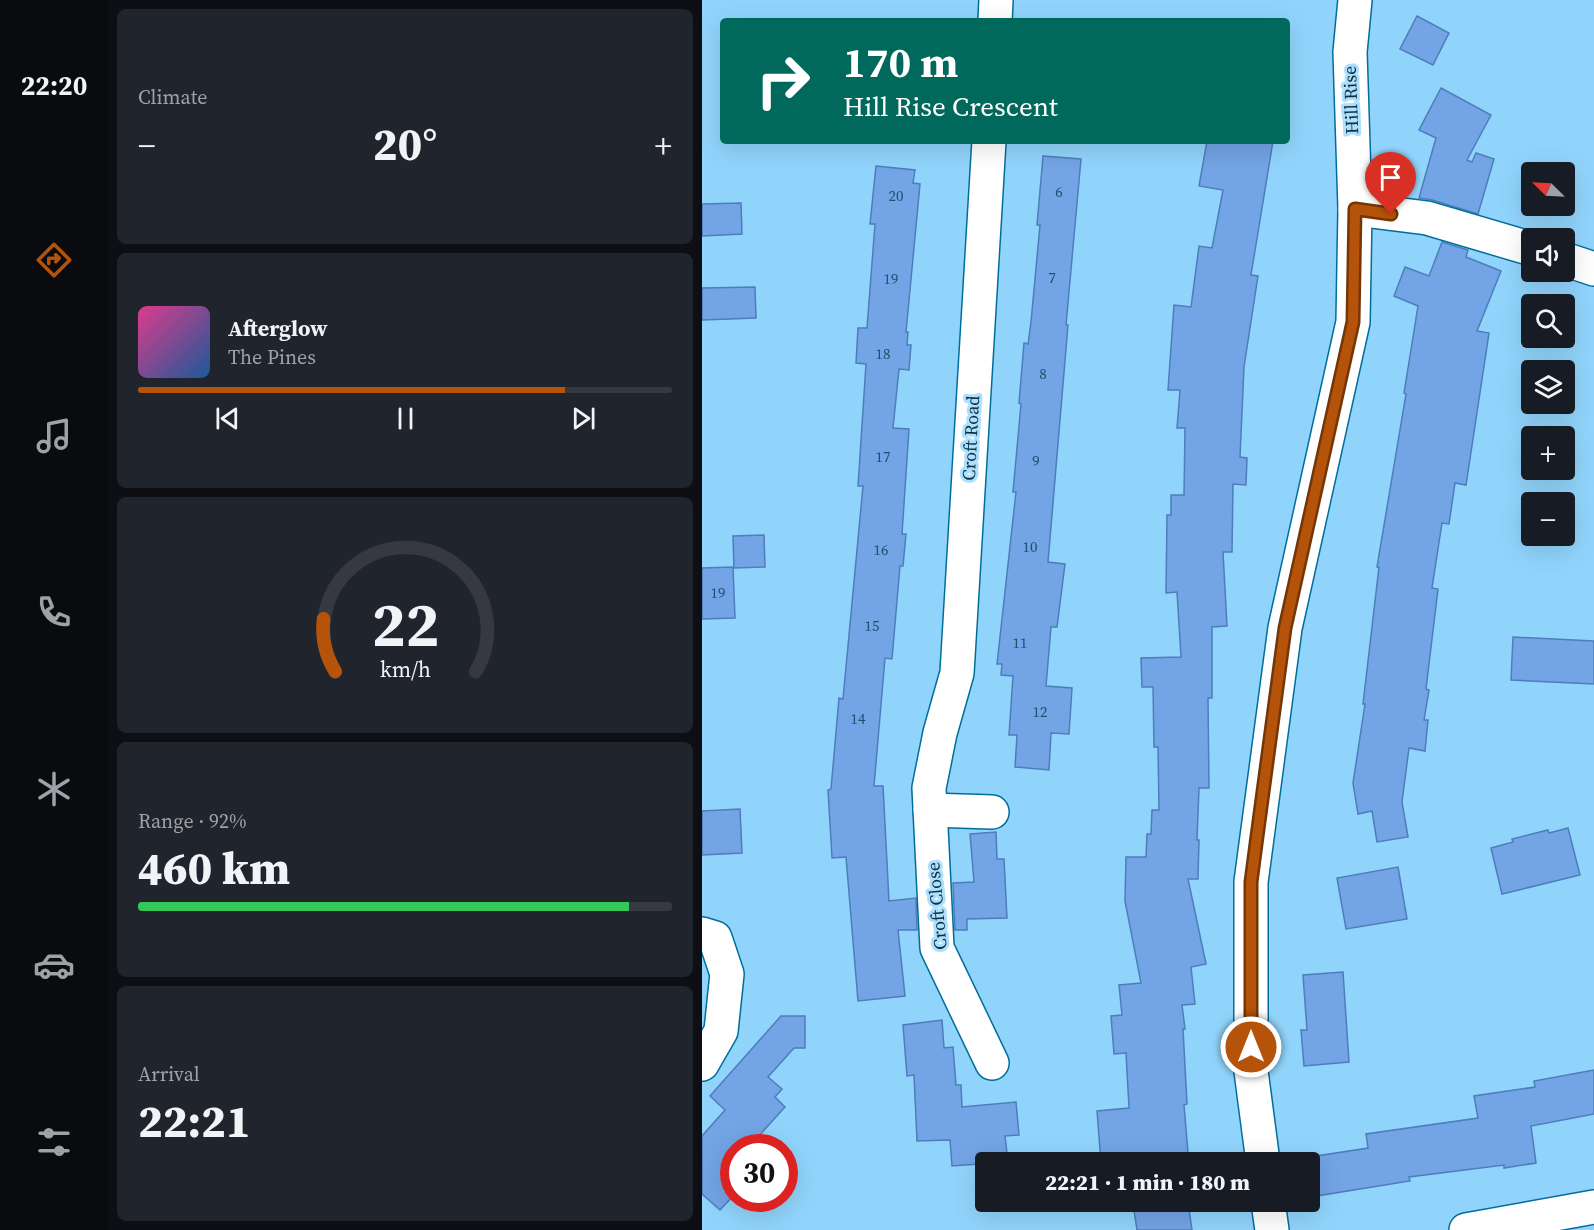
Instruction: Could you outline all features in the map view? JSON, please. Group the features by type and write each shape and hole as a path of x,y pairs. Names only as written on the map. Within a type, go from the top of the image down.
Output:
{"street":[{"path":"995,18 996,0"},
{"name":"Hill Rise","path":"1262,1152 1251,1071 1251,882 1285,628 1353,322 1355,209 1350,52 1355,0"},
{"name":"Croft Road","path":"940,733 957,673 989,144"},
{"path":"1355,209 1427,218 1521,246"},
{"path":"1575,263 1594,269"},
{"name":"Croft Close","path":"940,733 929,788 937,948 992,1063"},
{"path":"930,810 992,812"},
{"path":"702,934 715,938 727,974 721,1031 702,1064"},
{"path":"1466,1230 1594,1207"},
{"path":"1269,1212 1272,1230"}],"building":[{"path":"1417,16 1449,33 1433,65 1400,49"},
{"path":"1441,88 1491,115 1467,160 1472,162 1476,153 1494,159 1478,214 1419,198 1436,138 1419,130"},
{"path":"1206,144 1273,144 1251,275 1258,276 1244,367 1240,457 1247,458 1246,485 1233,484 1232,552 1223,552 1227,626 1212,627 1212,698 1208,698 1209,788 1199,788 1198,879 1188,879 1206,964 1191,967 1195,1004 1182,1005 1185,1029 1183,1029 1187,1104 1184,1105 1188,1152 1100,1152 1097,1111 1129,1108 1126,1053 1114,1054 1111,1016 1122,1015 1119,985 1141,983 1125,901 1126,857 1146,857 1147,834 1151,834 1152,810 1159,810 1158,747 1154,747 1153,687 1142,687 1141,658 1181,657 1177,592 1166,593 1167,515 1171,515 1171,495 1184,495 1185,428 1177,428 1180,390 1168,390 1174,305 1191,307 1199,246 1212,248 1223,190 1199,186"},
{"path":"1043,156 1081,159 1048,562 1065,564 1057,627 1051,627 1046,686 1072,688 1069,734 1051,733 1049,770 1015,767 1017,735 1009,735 1013,676 1001,675 1002,664 997,664 1016,492 1013,492 1021,404 1019,403 1024,343 1028,344 1031,322 1040,225 1037,225"},
{"path":"876,166 915,170 913,183 920,184 906,332 908,332 907,345 911,345 909,370 899,369 893,428 909,429 902,534 906,534 903,566 900,566 892,659 885,658 874,786 883,786 889,901 916,898 917,930 898,930 905,996 858,1001 846,857 832,858 828,790 831,789 839,698 843,699 863,486 858,486 866,364 856,363 858,328 867,328 875,224 870,224"},
{"path":"741,203 742,234 702,236 702,204"},
{"path":"1442,242 1468,250 1466,257 1501,271 1477,331 1489,333 1466,485 1455,483 1449,524 1442,523 1432,588 1438,589 1426,689 1429,690 1424,720 1428,720 1425,751 1409,748 1402,802 1408,837 1377,842 1372,811 1358,814 1353,783 1365,704 1363,704 1379,567 1377,567 1406,394 1404,393 1418,306 1394,296 1405,267 1429,276"},
{"path":"755,287 756,318 702,320 702,288"},
{"path":"764,535 765,567 734,568 733,536"},
{"path":"733,567 735,618 702,619 702,568"},
{"path":"1513,637 1594,641 1594,684 1511,680"},
{"path":"740,809 742,853 702,855 702,811"},
{"path":"1568,828 1580,875 1502,894 1491,848 1513,842 1512,839 1548,830 1549,833"},
{"path":"996,832 997,859 1004,859 1007,918 967,919 967,930 955,930 953,883 974,882 970,834"},
{"path":"1398,867 1407,919 1346,929 1337,878"},
{"path":"1343,972 1349,1062 1304,1066 1301,1030 1307,1030 1303,975"},
{"path":"781,1016 805,1016 805,1048 794,1048 768,1077 782,1089 775,1097 785,1107 761,1134 720,1134 720,1210 702,1194 702,1136 725,1110 710,1096"},
{"path":"942,1020 944,1048 953,1047 956,1085 961,1085 962,1107 1016,1102 1019,1135 1005,1136 1007,1152 975,1152 975,1164 952,1166 950,1140 917,1141 914,1075 907,1076 903,1025"},
{"path":"1594,1070 1594,1114 1531,1126 1536,1163 1409,1177 1410,1181 1320,1195 1320,1155 1368,1148 1366,1134 1478,1118 1474,1096 1535,1087 1534,1081"},
{"path":"1134,1212 1189,1212 1192,1230 1137,1230"}],"route":[{"path":"1251,1047 1251,882 1285,628 1353,322 1355,209 1391,214"}]}
